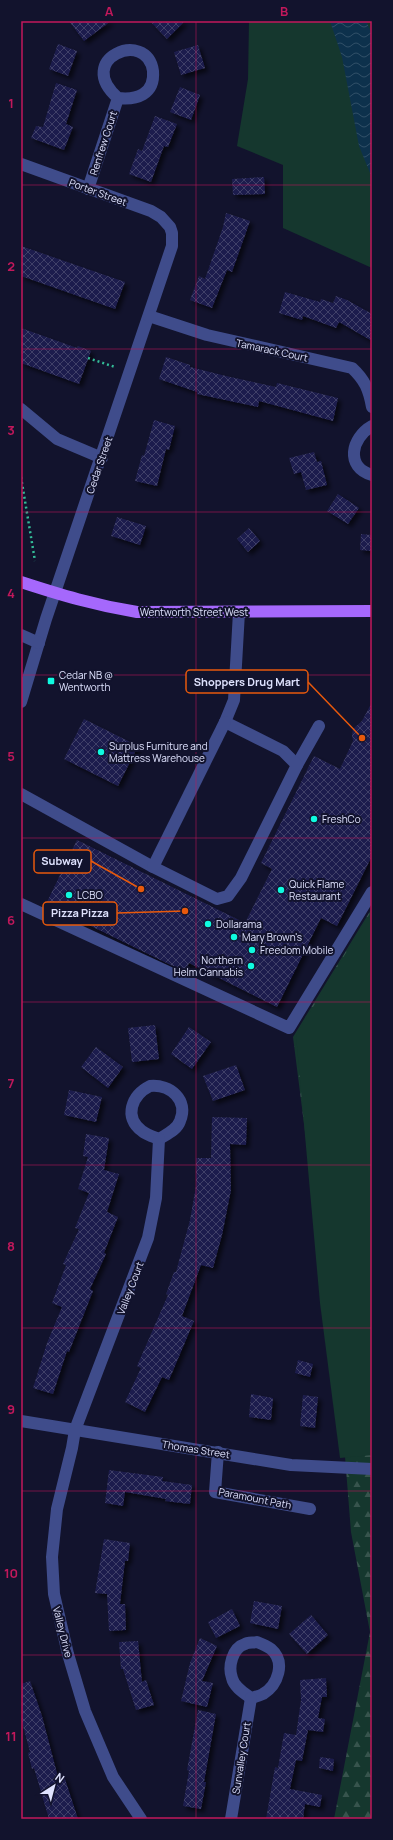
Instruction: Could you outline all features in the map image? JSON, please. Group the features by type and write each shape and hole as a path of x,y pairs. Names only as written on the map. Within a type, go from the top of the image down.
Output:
{"main road":[{"name":"Wentworth Street West","path":"21,582 103,607 137,612 372,611"}],"street":[{"name":"Renfrew Court","path":"122,50 138,52 145,56 153,70 153,78 150,86 146,92 139,97 131,99 118,98 109,90 105,83 105,67 112,57 122,50"},
{"name":"Renfrew Court","path":"88,189 118,98"},
{"name":"Porter Street","path":"21,164 151,211 161,217 170,227"},
{"name":"Cedar Street","path":"21,699 24,678 39,643 172,246 172,233 170,227"},
{"name":"Tamarack Court","path":"149,316 207,335 352,368 365,382 370,393 372,407"},
{"path":"21,409 57,439 102,458"},
{"path":"372,426 357,440 354,455 356,462 361,469 372,475"},
{"path":"153,867 225,722 234,700 239,612"},
{"path":"21,635 39,643"},
{"path":"225,722 283,751 296,765"},
{"path":"21,794 153,867 217,899 228,896 241,878 296,765 319,726"},
{"path":"21,904 290,1028 372,892"},
{"path":"157,1086 170,1089 177,1095 182,1107 180,1121 176,1128 159,1139 142,1131 135,1124 132,1116 132,1106 135,1098 142,1090 157,1086"},
{"name":"Valley Court","path":"75,1430 148,1238 156,1198 159,1139"},
{"name":"Thomas Street","path":"21,1422 291,1464 372,1469"},
{"name":"Valley Drive","path":"75,1430 72,1448 56,1509 52,1557 54,1594 68,1654 85,1711 113,1777 141,1819"},
{"name":"Paramount Path","path":"218,1452 215,1492 310,1509"},
{"path":"257,1642 270,1648 277,1655 280,1666 278,1676 272,1686 263,1694 251,1698 239,1690 232,1679 230,1665 234,1653 244,1644 257,1642"},
{"name":"Sunvalley Court","path":"231,1819 251,1698"}],"path":[{"path":"88,358 116,368"},
{"path":"21,477 35,561"}],"green space":[{"path":"249,21 372,21 372,268 283,228 283,165 237,146 248,79"},
{"path":"372,908 372,1819 334,1819 370,1632 351,1532 343,1431 293,1037"},
{"path":"372,910 372,1455 340,1458 320,1303 296,1035"}],"water":[{"path":"330,21 366,21 372,34 372,178 359,146 342,57"}],"building":[{"path":"69,21 111,21 84,41"},
{"path":"150,21 185,21 167,39"},
{"path":"58,44 77,51 68,76 49,69"},
{"path":"198,45 205,68 181,75 174,52"},
{"path":"56,83 77,90 66,124 73,127 64,150 31,138 36,126 43,127"},
{"path":"180,87 200,95 191,120 170,112"},
{"path":"155,116 177,124 168,147 164,146 151,182 129,174 138,149 142,151"},
{"path":"264,177 265,194 233,195 232,179"},
{"path":"226,213 250,221 232,272 227,270 212,308 190,300 199,276 205,279 223,227"},
{"path":"21,246 125,282 115,309 21,276"},
{"path":"285,292 320,302 321,299 333,303 336,296 347,300 372,314 372,341 339,322 336,328 303,316 302,320 279,313"},
{"path":"21,328 77,348 78,346 91,351 79,384 21,363"},
{"path":"166,357 190,365 190,367 226,376 276,387 277,383 338,398 333,421 259,401 258,407 197,394 197,392 159,379"},
{"path":"154,420 175,426 169,450 166,449 157,486 135,481"},
{"path":"314,452 317,462 321,461 327,485 306,490 301,472 294,474 289,458"},
{"path":"338,494 359,508 348,524 327,511"},
{"path":"117,517 146,526 140,545 111,536"},
{"path":"249,528 260,541 248,552 237,539"},
{"path":"361,534 372,535 372,551 360,550"},
{"path":"372,702 372,856 337,926 321,918 277,1007 189,963 185,972 46,904 77,840 245,923 272,869 261,863 314,756 340,769 353,741 353,729 362,721"},
{"name":"Surplus Furniture and Mattress Warehouse","path":"84,719 138,746 118,786 64,759"},
{"path":"155,1025 159,1059 132,1062 128,1028"},
{"path":"189,1027 211,1042 192,1069 171,1054"},
{"path":"96,1047 123,1067 108,1088 81,1067"},
{"path":"236,1065 245,1090 213,1101 203,1076"},
{"path":"69,1090 102,1097 96,1122 64,1115"},
{"path":"212,1117 247,1118 246,1145 230,1144 231,1190 222,1235 213,1268 201,1265 182,1316 194,1321 169,1380 162,1377 145,1412 125,1402 141,1368 137,1366 168,1295 166,1294 174,1272 176,1272 190,1220 196,1186 196,1158 211,1158"},
{"path":"86,1134 109,1138 104,1170 119,1174 107,1212 118,1217 104,1253 106,1254 90,1289 93,1291 69,1352 67,1351 53,1394 33,1388 47,1343 62,1307 52,1303 66,1265 63,1264 79,1229 75,1228 89,1193 78,1189 88,1157 83,1156"},
{"path":"298,1360 313,1364 310,1377 295,1373"},
{"path":"251,1394 273,1398 271,1420 249,1417"},
{"path":"303,1395 318,1397 315,1428 300,1426"},
{"path":"109,1470 163,1477 162,1481 192,1485 190,1504 165,1501 166,1499 125,1492 123,1506 105,1503"},
{"path":"104,1539 130,1543 128,1561 125,1561 120,1604 125,1604 126,1630 109,1631 107,1594 95,1593"},
{"path":"254,1601 282,1606 278,1629 250,1623"},
{"path":"232,1609 240,1626 216,1638 208,1622"},
{"path":"311,1615 328,1635 307,1654 289,1634"},
{"path":"200,1638 217,1646 202,1681 213,1683 207,1707 181,1701 190,1663"},
{"path":"138,1641 142,1682 146,1680 154,1705 136,1710 123,1669 121,1669 119,1642"},
{"path":"326,1678 327,1697 322,1697 318,1718 325,1719 323,1732 308,1730 302,1761 296,1760 290,1789 322,1795 320,1807 305,1804 303,1819 266,1819 275,1767 278,1768 284,1733 296,1735 301,1700 300,1680"},
{"path":"30,1681 42,1716 58,1777 64,1776 78,1819 49,1819 34,1768 32,1769 28,1753 30,1752 21,1718 21,1684"},
{"path":"198,1710 216,1714 204,1782 206,1782 201,1809 183,1806 189,1771 187,1770"},
{"path":"320,1757 334,1759 333,1771 319,1768"}],"place":[{"name":"Cedar NB @ Wentworth","path":"51,681"},
{"name":"Shoppers Drug Mart","path":"362,738"},
{"name":"Surplus Furniture and Mattress Warehouse","path":"101,752"},
{"name":"FreshCo","path":"314,819"},
{"name":"Subway","path":"141,889"},
{"name":"Quick Flame Restaurant","path":"281,890"},
{"name":"LCBO","path":"69,895"},
{"name":"Pizza Pizza","path":"185,911"},
{"name":"Dollarama","path":"208,924"},
{"name":"Mary Brown's","path":"234,937"},
{"name":"Freedom Mobile","path":"252,950"},
{"name":"Northern Helm Cannabis","path":"251,966"}]}
